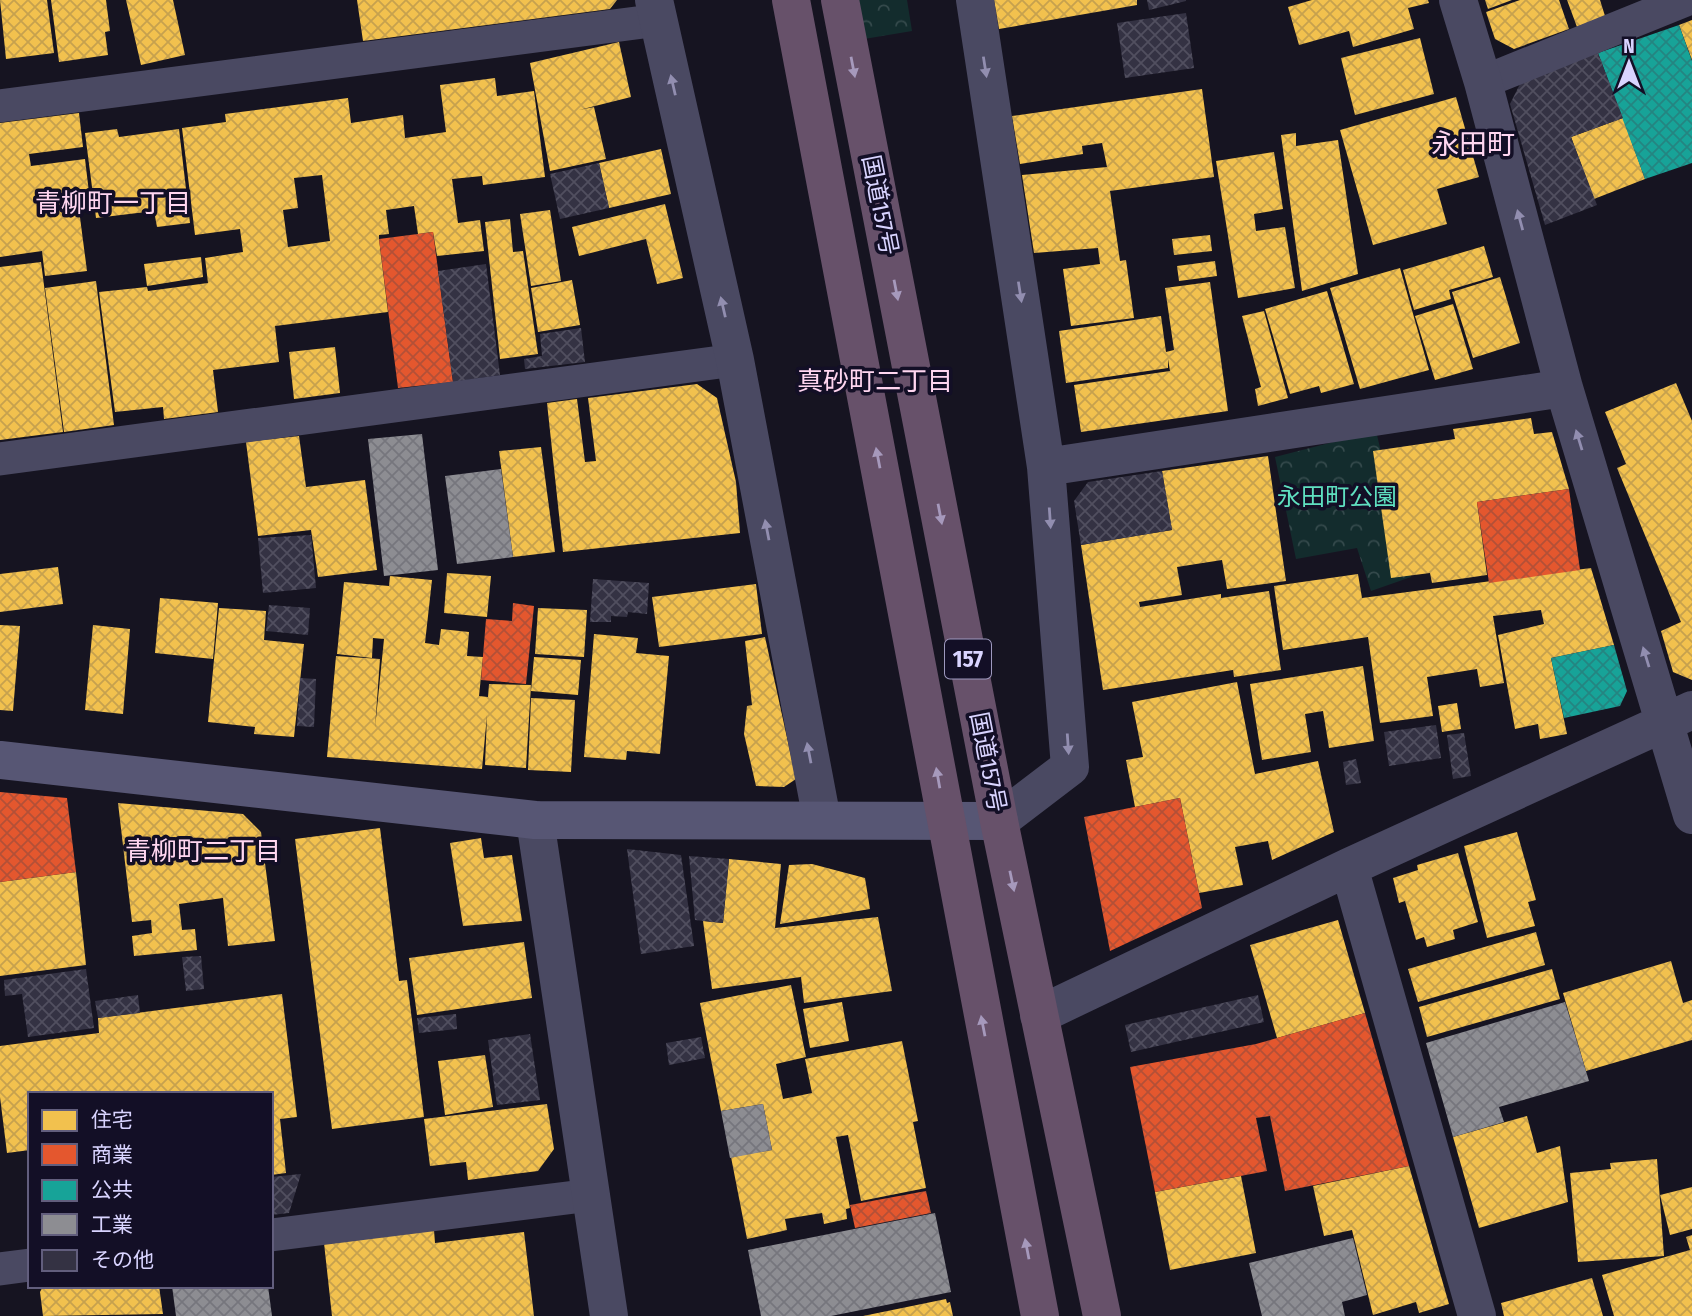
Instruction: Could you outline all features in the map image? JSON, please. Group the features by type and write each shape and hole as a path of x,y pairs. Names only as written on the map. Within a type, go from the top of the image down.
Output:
{"highway":[{"name":"国道157号","path":"791,0 1040,1316"},
{"name":"国道157号","path":"840,0 999,821 1102,1316"}],"street":[{"path":"0,760 534,820 999,821 1070,767 1046,467 975,0"},
{"path":"1458,0 1483,82 1564,388 1679,716 1692,816"},
{"path":"657,10 735,360 821,820"},
{"path":"1046,467 1564,388"},
{"path":"1039,1015 1349,867 1679,716"},
{"path":"534,820 609,1316"},
{"path":"1349,867 1477,1316"}],"lane":[{"path":"1483,82 1686,0"},
{"path":"0,106 657,10"},
{"path":"0,459 735,360"},
{"path":"273,1235 591,1195"},
{"path":"0,1269 28,1265"}],"green space":[{"path":"857,0 907,0 912,31 864,39"},
{"name":"永田町公園","path":"1376,431 1411,577 1371,591 1357,548 1296,559 1275,457"}],"building: 住宅":[{"path":"0,0 47,0 54,53 6,59"},
{"path":"51,0 106,0 110,31 105,32 108,55 59,62"},
{"path":"126,0 173,0 185,55 141,65"},
{"path":"357,0 617,0 610,9 363,41"},
{"path":"994,0 1137,0 1137,5 999,29"},
{"path":"1312,0 1428,0 1429,3 1408,8 1414,29 1353,47 1349,31 1299,45 1288,7"},
{"path":"1485,0 1512,0 1488,9"},
{"path":"1520,0 1559,0 1569,29 1514,49 1495,39 1486,12"},
{"path":"1567,0 1600,0 1605,16 1577,27"},
{"path":"1692,20 1692,60 1679,25"},
{"path":"1420,38 1434,94 1355,115 1341,58"},
{"path":"619,42 631,97 579,110 594,107 606,159 550,171 530,63"},
{"path":"495,78 497,96 534,91 545,177 483,185 482,176 452,179 458,223 480,220 484,251 437,256 433,232 418,234 414,206 386,210 389,234 379,235 379,239 388,312 275,326 279,362 213,370 218,412 164,419 163,407 115,412 99,292 147,287 148,291 208,283 205,258 243,252 240,229 195,235 182,128 226,122 225,114 348,98 351,123 403,115 405,138 446,132 440,85","holes":["322,175 330,241 288,247 283,210 298,208 294,178"]},
{"path":"1202,89 1214,177 1110,191 1120,261 1126,260 1134,318 1071,326 1063,269 1100,264 1098,248 1034,253 1022,175 1107,167 1102,143 1082,146 1083,154 1020,164 1012,116"},
{"path":"1456,97 1479,177 1437,189 1447,224 1373,245 1340,130"},
{"path":"79,113 83,147 29,154 31,166 85,159 90,201 78,202 87,271 45,276 42,251 0,257 0,123"},
{"path":"1623,118 1645,179 1594,199 1571,137"},
{"path":"117,129 119,137 179,129 190,223 157,227 154,211 96,218 85,133"},
{"path":"1296,133 1296,146 1338,140 1358,274 1302,291 1281,135"},
{"path":"661,149 671,194 609,208 599,163"},
{"path":"1274,152 1283,209 1254,214 1256,231 1285,227 1295,288 1238,298 1216,161"},
{"path":"665,204 683,278 657,284 646,239 579,256 572,227"},
{"path":"550,210 561,281 531,286 520,214"},
{"path":"510,219 513,252 523,251 538,354 500,359 485,222"},
{"path":"1210,235 1212,251 1174,255 1172,239"},
{"path":"1484,246 1493,277 1449,290 1451,299 1414,310 1403,270"},
{"path":"201,257 203,277 147,286 144,264"},
{"path":"1215,261 1217,276 1179,281 1177,266"},
{"path":"41,262 63,432 0,440 0,267"},
{"path":"1400,268 1429,370 1360,389 1330,288"},
{"path":"1500,277 1520,343 1473,358 1452,292"},
{"path":"572,280 580,325 538,332 531,288"},
{"path":"96,281 114,425 64,432 45,288"},
{"path":"1210,282 1228,411 1081,432 1074,385 1170,371 1168,359 1168,368 1066,383 1059,331 1161,316 1166,352 1174,350 1165,288"},
{"path":"1327,291 1354,384 1321,393 1319,386 1290,394 1265,309"},
{"path":"1453,304 1473,369 1435,380 1415,316"},
{"path":"1264,311 1288,398 1258,406 1255,389 1261,387 1242,316"},
{"path":"335,347 340,393 294,399 289,352"},
{"path":"1676,383 1692,421 1692,680 1673,672 1661,631 1681,622 1617,468 1626,464 1605,412"},
{"path":"697,384 717,398 736,482 740,533 563,552 547,403 577,399 585,462 596,461 588,398"},
{"path":"1531,418 1534,434 1552,432 1569,489 1477,502 1487,575 1432,583 1430,573 1391,578 1373,451 1455,439 1453,429"},
{"path":"299,436 306,487 365,480 377,570 318,577 311,530 258,536 246,442"},
{"path":"541,447 555,552 513,557 499,451"},
{"path":"1268,456 1286,581 1227,589 1222,560 1177,567 1182,595 1139,602 1140,607 1221,594 1221,598 1269,591 1281,670 1234,677 1233,670 1103,690 1081,545 1172,530 1162,471"},
{"path":"58,567 63,604 0,612 0,574"},
{"path":"1591,568 1614,645 1551,658 1567,734 1540,739 1538,724 1515,729 1498,635 1544,624 1541,610 1493,616 1504,683 1480,687 1477,669 1427,677 1433,716 1380,723 1368,637 1283,650 1274,586 1358,574 1362,598"},
{"path":"447,573 491,576 487,617 444,613"},
{"path":"390,576 432,580 425,643 439,645 441,629 469,632 467,656 483,657 479,696 488,697 489,684 531,685 526,768 485,765 487,715 482,769 327,757 336,656 380,659 375,728 384,639 373,638 372,658 337,654 344,582 389,586"},
{"path":"756,584 762,634 659,647 652,597"},
{"path":"160,598 218,603 213,659 155,653"},
{"path":"219,608 266,611 264,640 304,644 294,737 254,734 255,727 208,722"},
{"path":"538,608 587,610 584,657 535,654"},
{"path":"0,625 20,626 13,711 0,710"},
{"path":"93,625 130,629 123,714 85,710"},
{"path":"594,634 638,638 636,653 669,656 660,754 627,751 626,760 584,757"},
{"path":"765,637 796,779 784,787 756,786 744,734 747,706 752,705 745,641"},
{"path":"534,657 581,660 578,695 531,691"},
{"path":"1363,666 1374,741 1329,748 1323,711 1305,714 1311,752 1262,760 1250,684"},
{"path":"1237,682 1255,774 1318,761 1334,832 1272,860 1268,841 1235,847 1243,885 1199,893 1180,798 1135,807 1126,760 1143,757 1132,702"},
{"path":"531,698 575,700 571,772 528,770"},
{"path":"1457,703 1461,729 1442,732 1438,706"},
{"path":"118,803 243,814 261,832 275,941 228,946 223,898 179,904 182,930 195,929 197,950 134,956 132,936 152,933 151,920 132,922"},
{"path":"380,828 399,981 407,980 424,1117 332,1129 295,839"},
{"path":"1517,832 1536,900 1528,902 1535,926 1487,938 1464,846"},
{"path":"481,838 484,858 512,855 522,921 463,926 450,843"},
{"path":"1458,853 1478,922 1453,930 1455,939 1427,947 1424,937 1416,940 1405,901 1399,903 1393,878 1418,870 1417,865"},
{"path":"729,859 781,864 775,928 878,917 892,991 804,1003 801,977 712,989 703,921 723,923"},
{"path":"812,864 865,878 870,909 780,924 789,865"},
{"path":"76,872 86,965 0,976 0,882"},
{"path":"1338,920 1365,1013 1277,1038 1250,945"},
{"path":"1536,932 1545,965 1418,1002 1408,969"},
{"path":"524,942 532,998 417,1015 409,958"},
{"path":"1671,961 1683,1003 1692,1000 1692,1040 1586,1071 1563,993"},
{"path":"1552,969 1560,999 1427,1037 1419,1007"},
{"path":"791,985 806,1057 776,1064 783,1099 812,1093 805,1059 902,1041 918,1121 913,1122 926,1188 861,1201 848,1135 836,1137 850,1208 846,1209 847,1219 824,1224 822,1213 785,1219 787,1230 747,1239 731,1157 772,1150 763,1104 721,1111 700,1003"},
{"path":"282,994 297,1117 280,1119 286,1173 273,1175 273,1092 28,1092 28,1150 7,1153 0,1097 0,1046 99,1033 98,1018"},
{"path":"842,1002 849,1041 810,1048 803,1009"},
{"path":"485,1055 493,1107 445,1115 438,1061"},
{"path":"547,1104 554,1149 538,1171 468,1180 466,1162 430,1166 424,1119"},
{"path":"1527,1116 1537,1153 1560,1146 1568,1202 1479,1228 1453,1137"},
{"path":"1657,1159 1664,1256 1578,1262 1570,1173 1611,1169 1610,1163"},
{"path":"1409,1166 1449,1304 1419,1313 1416,1302 1373,1315 1352,1230 1324,1236 1313,1186"},
{"path":"1241,1176 1256,1253 1170,1270 1155,1192"},
{"path":"1692,1187 1692,1229 1670,1235 1660,1195"},
{"path":"434,1230 435,1243 524,1232 534,1316 332,1316 324,1243"},
{"path":"1692,1235 1692,1316 1614,1316 1602,1275 1690,1250 1686,1237"},
{"path":"1592,1278 1603,1316 1504,1316 1501,1303"},
{"path":"42,1288 159,1288 163,1314 43,1316 40,1292"},
{"path":"946,1299 947,1303 950,1302 953,1316 863,1316"}],"building: 商業":[{"path":"433,232 453,382 398,388 379,239"},
{"path":"1569,489 1580,570 1489,583 1477,502"},
{"path":"513,603 534,606 526,684 481,680 486,619 512,621"},
{"path":"0,792 67,798 76,872 0,882"},
{"path":"1180,798 1202,908 1110,951 1084,817"},
{"path":"1365,1013 1409,1166 1285,1191 1270,1116 1256,1118 1267,1171 1155,1192 1130,1067 1256,1044"},
{"path":"926,1191 931,1213 855,1228 850,1205"}],"building: 公共":[{"path":"1679,25 1692,61 1692,163 1645,179 1598,53"},
{"path":"1614,645 1627,691 1620,706 1564,718 1551,658"}],"building: 工業":[{"path":"422,434 438,570 384,576 368,439"},
{"path":"501,469 513,557 457,564 445,476"},
{"path":"1565,1002 1589,1081 1499,1107 1504,1122 1453,1137 1426,1043"},
{"path":"763,1104 772,1150 730,1158 721,1111"},
{"path":"935,1213 951,1292 831,1316 761,1316 748,1250"},
{"path":"1353,1238 1367,1295 1342,1302 1345,1316 1262,1316 1249,1263"},
{"path":"172,1288 268,1288 272,1316 176,1316"}],"building: その他":[{"path":"1147,0 1186,0 1186,1 1149,10"},
{"path":"1186,13 1194,68 1125,78 1117,23"},
{"path":"1598,53 1623,118 1571,137 1597,205 1545,225 1510,104 1521,82"},
{"path":"599,163 609,208 560,219 550,174"},
{"path":"486,264 500,375 453,382 438,271"},
{"path":"581,328 585,362 525,369 524,359 542,356 540,334"},
{"path":"1162,471 1172,530 1081,545 1074,501 1088,482"},
{"path":"311,535 316,588 263,593 258,538"},
{"path":"593,579 649,583 647,614 628,612 627,617 611,616 611,622 590,622"},
{"path":"269,605 310,608 308,635 266,631"},
{"path":"300,678 316,679 314,727 297,726"},
{"path":"1436,725 1441,758 1389,766 1384,732"},
{"path":"1464,733 1471,776 1453,779 1447,735"},
{"path":"1356,759 1361,783 1346,785 1343,762"},
{"path":"627,849 681,855 694,946 641,954"},
{"path":"689,856 729,859 723,923 695,920"},
{"path":"201,956 204,989 186,991 182,957"},
{"path":"86,969 94,1028 28,1037 22,994 5,996 4,980"},
{"path":"138,995 140,1013 98,1018 95,1001"},
{"path":"1258,995 1264,1022 1131,1052 1125,1025"},
{"path":"456,1014 457,1029 419,1033 417,1018"},
{"path":"530,1034 540,1100 497,1105 488,1040"},
{"path":"701,1037 705,1058 669,1065 666,1043"},
{"path":"301,1174 289,1213 273,1215 273,1177"}],"district":[{"name":"永田町","path":"1473,144"},
{"name":"青柳町一丁目","path":"113,203"},
{"name":"真砂町二丁目","path":"875,381"},
{"name":"青柳町二丁目","path":"203,851"}]}
